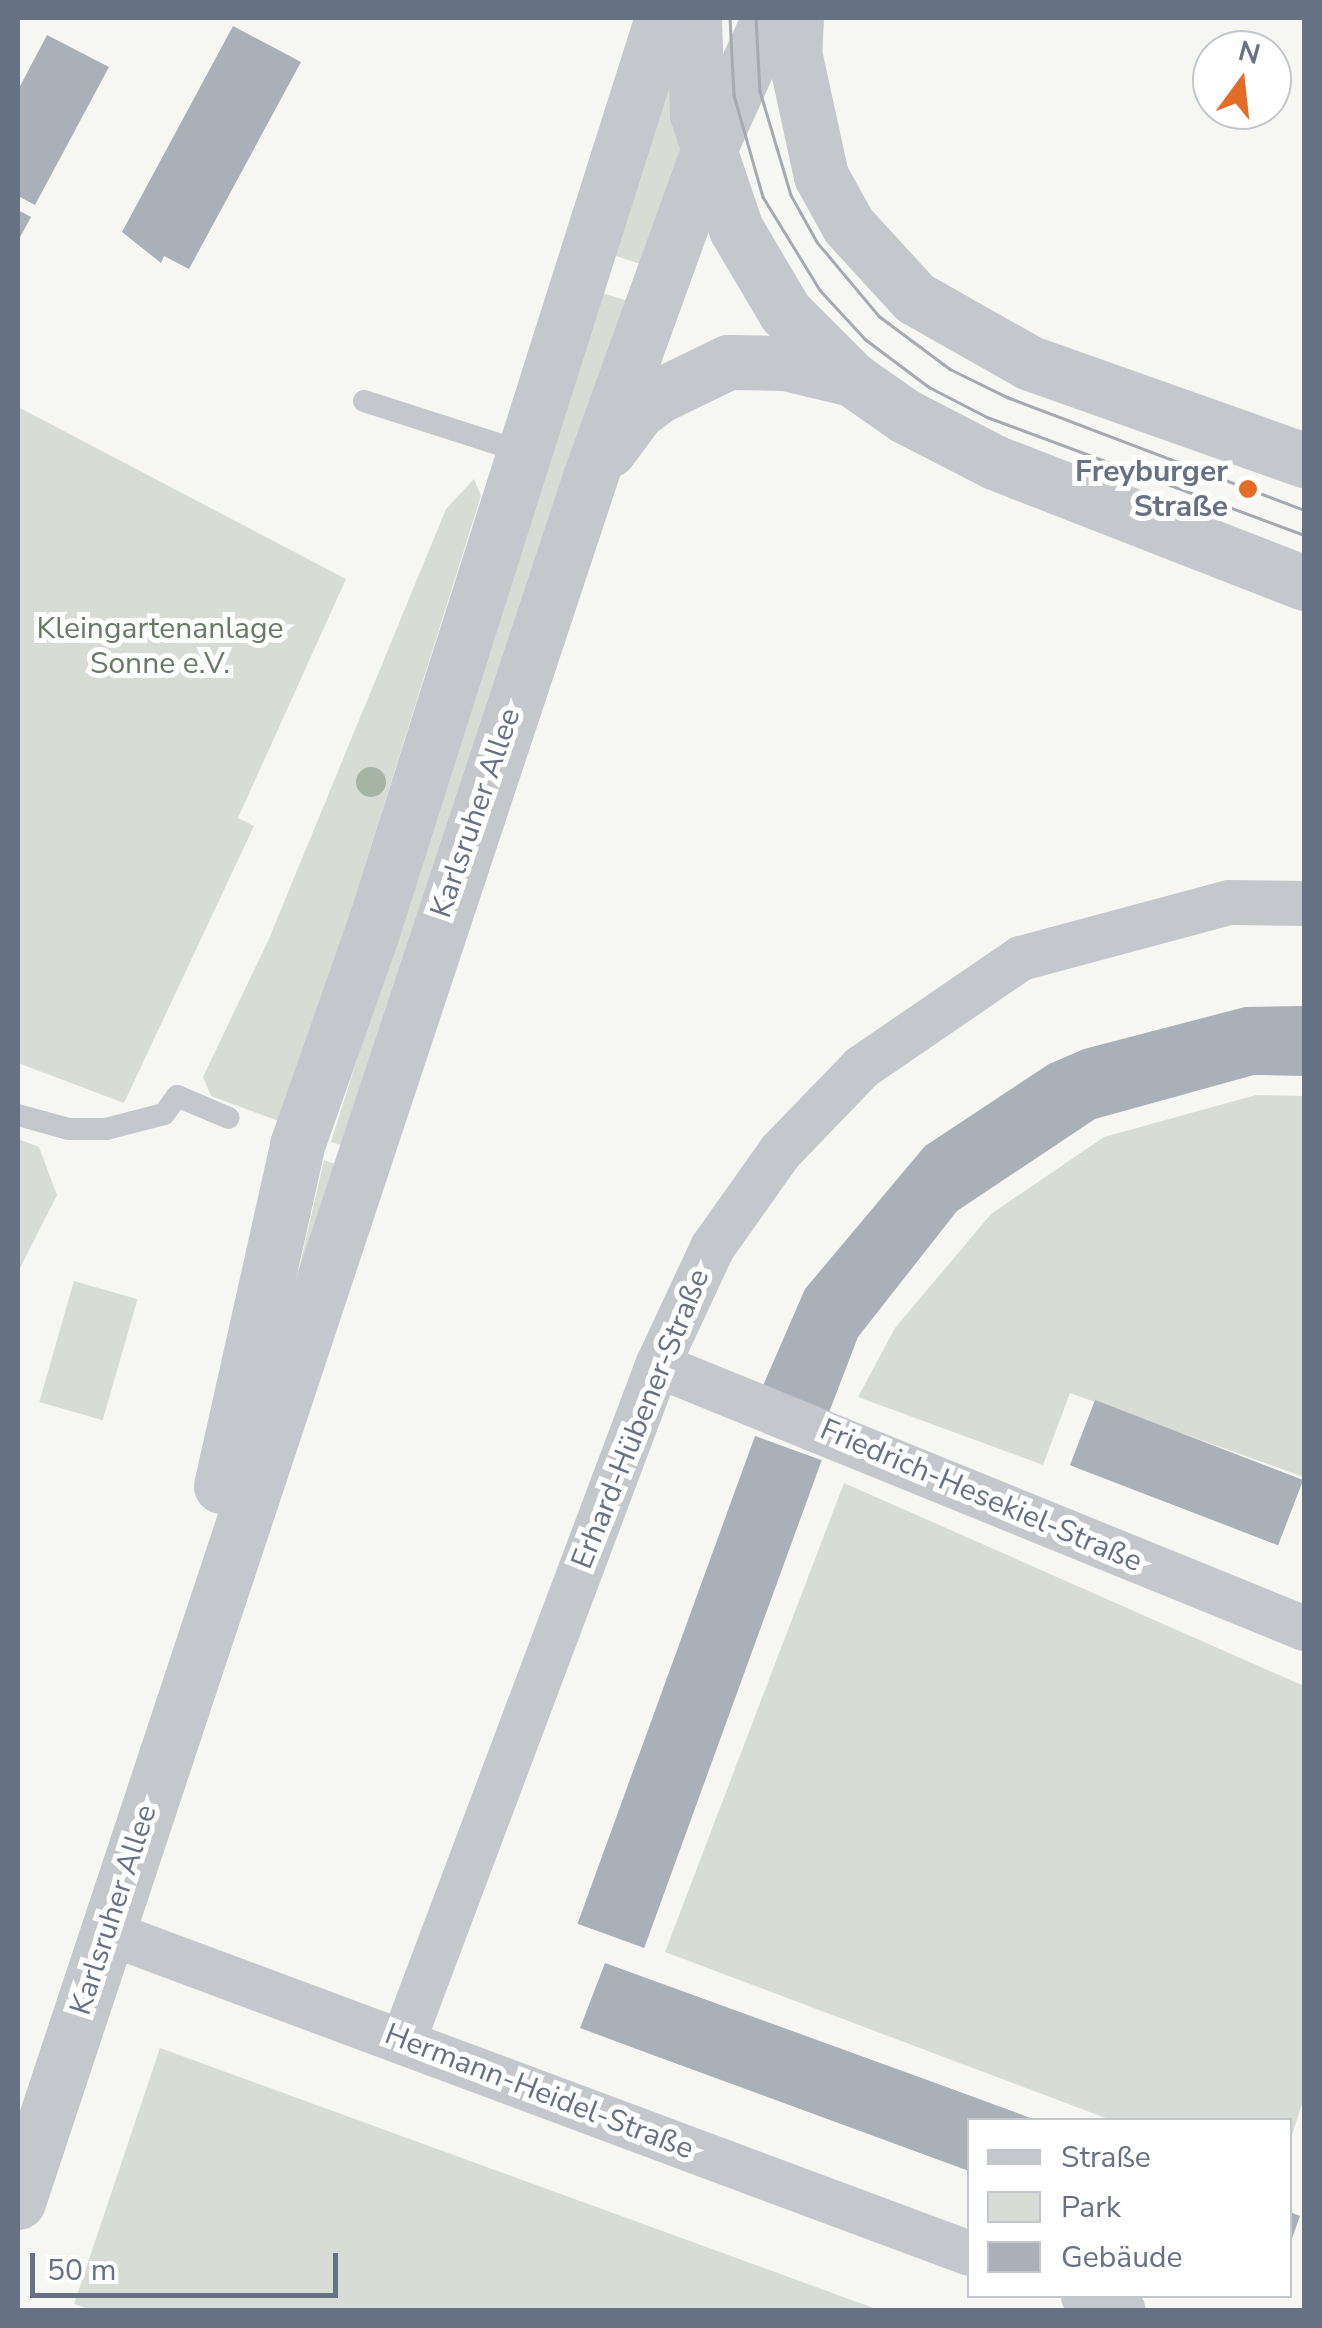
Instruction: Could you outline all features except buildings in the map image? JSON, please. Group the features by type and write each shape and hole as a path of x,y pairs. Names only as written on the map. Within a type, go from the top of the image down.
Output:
{"street":[{"name":"Karlsruher Allee","path":"209,1618 218,1501 298,1145 662,18"},
{"path":"694,18 697,114 707,154 757,272 785,312 852,379 905,416 994,462 1304,583"},
{"name":"Karlsruher Allee","path":"18,2202 590,477 707,154 769,18"},
{"path":"796,18 794,52 821,176 848,224 889,272 971,334 1030,362 1304,460"},
{"path":"590,477 637,412 704,371 728,362 785,364 852,379"},
{"name":"Erhard-Hübener-Straße","path":"403,2040 657,1366 712,1247 780,1151 861,1066 1020,958 1229,902 1304,903"},
{"name":"Friedrich-Hesekiel-Straße","path":"657,1366 1304,1628"},
{"name":"Hermann-Heidel-Straße","path":"107,1932 967,2252"},
{"path":"1089,2298 1123,2310"}],"lane":[{"path":"364,401 524,452"},
{"path":"18,1115 69,1128 106,1129 164,1114 176,1096 229,1118"}],"green space":[{"path":"666,74 685,162 649,267 610,254"},
{"path":"599,292 635,303 347,1147 331,1142"},
{"name":"Kleingartenanlage Sonne e.V.","path":"18,407 346,579 238,818 254,826 124,1103 18,1063"},
{"path":"474,479 481,496 284,1123 211,1096 203,1077 268,941 446,509"},
{"path":"1256,1095 1304,1096 1304,1477 1070,1393 1043,1465 858,1397 895,1328 991,1214 1104,1137"},
{"path":"18,1139 39,1147 57,1195 18,1272"},
{"path":"324,1160 341,1166 295,1286"},
{"path":"74,1281 137,1299 103,1420 39,1402"},
{"path":"844,1483 1304,1686 1304,2098 1292,2135 1292,2118 1106,2118 665,1952"},
{"path":"160,2048 879,2310 92,2310 74,2304"}],"tram line":[{"path":"730,18 734,95 763,197 820,290 865,339 929,387 987,417 1304,535"},
{"path":"756,18 760,91 791,195 817,242 879,316 950,369 1007,397 1304,510"}],"place":[{"name":"Freyburger Straße","path":"1248,489"}]}
